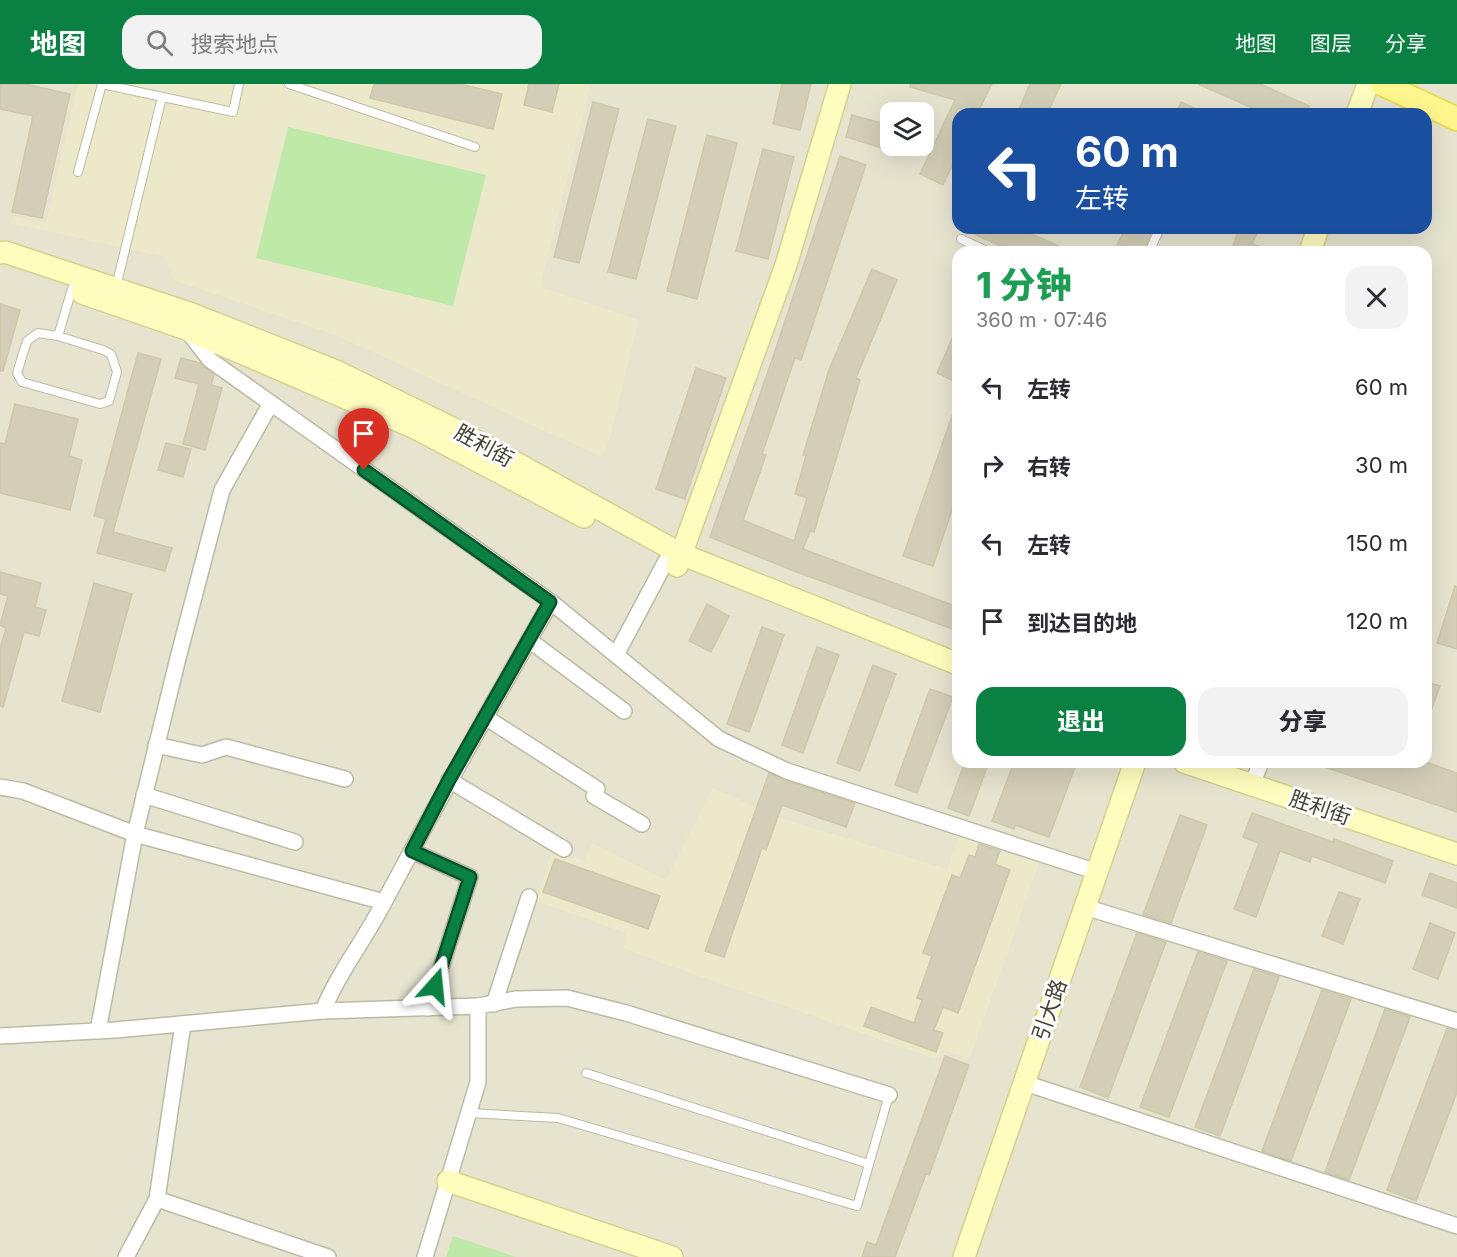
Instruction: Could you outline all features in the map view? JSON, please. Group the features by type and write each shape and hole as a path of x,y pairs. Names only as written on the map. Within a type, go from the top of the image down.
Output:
{"main road":[{"path":"1382,84 1457,118"}],"street":[{"path":"616,655 674,561 786,265 840,84"},
{"path":"1359,108 1368,84"},
{"name":"胜利街","path":"0,253 5,252 192,314 336,371 458,432 674,561 952,662"},
{"name":"胜利街","path":"0,263 186,329 413,427 674,561 952,674"},
{"path":"186,329 210,360 550,602 719,739 787,771 1097,873"},
{"path":"98,1031 135,834 222,489 271,404"},
{"path":"323,1011 333,987 367,934 449,780 550,602"},
{"path":"529,640 624,711"},
{"path":"485,717 597,789 594,796 642,824"},
{"path":"156,745 202,755 226,747 345,779"},
{"name":"引大路","path":"964,1257 1133,768"},
{"name":"胜利街","path":"1202,768 1457,854"},
{"path":"1252,785 1259,768"},
{"path":"449,780 564,849"},
{"path":"0,787 22,790 135,834 384,902"},
{"path":"144,795 295,842"},
{"path":"412,851 470,877 428,1008"},
{"path":"494,1004 529,897"},
{"path":"1085,907 1457,1021"},
{"path":"0,1036 98,1031 323,1011 478,1006 516,999 567,998 626,1013 889,1095"},
{"path":"425,1257 478,1082 478,1006"},
{"path":"126,1257 157,1199 183,1024"},
{"path":"1024,1083 1457,1226"},
{"path":"448,1181 672,1257"},
{"path":"157,1199 328,1257"}],"lane":[{"path":"78,172 102,84 233,112 239,84"},
{"path":"289,84 475,147"},
{"path":"116,289 162,97"},
{"path":"961,239 976,246"},
{"path":"58,336 72,289"},
{"path":"38,333 58,336 111,354 117,372 109,401 100,404 22,382 16,374 27,341 38,333"},
{"path":"586,1073 869,1164"},
{"path":"469,1113 558,1118 857,1206 889,1095"}],"shaded area":[{"path":"0,84 1457,84 1457,1257 0,1257"},
{"path":"78,84 591,84 540,287 638,320 611,435 602,457 338,336 174,280 166,257 10,223 13,216 46,223"},
{"path":"713,788 780,818 947,869 960,836 1039,863 970,1058 942,1050 936,1059 665,964 624,948 626,933 537,901 551,854 584,860 593,843 666,880"}],"green space":[{"path":"288,127 486,175 453,306 256,258"},
{"path":"453,1236 516,1257 446,1257"}],"building":[{"path":"0,84 25,84 70,94 42,218 12,212 33,116 0,109"},
{"path":"374,84 460,84 502,94 493,129 370,98"},
{"path":"529,84 559,84 552,112 524,105"},
{"path":"782,84 811,84 800,130 773,124"},
{"path":"910,84 992,84 980,108 952,108 952,166 943,185 920,174 929,156 934,156 934,144 955,100 910,87"},
{"path":"1030,84 1061,84 1050,108 1020,108"},
{"path":"1198,84 1260,84 1309,106 1308,108 1252,108"},
{"path":"593,102 619,109 579,263 554,257"},
{"path":"1181,102 1194,108 1178,108"},
{"path":"852,115 880,123 880,147 846,137"},
{"path":"648,119 676,126 636,279 608,272"},
{"path":"707,135 737,143 697,299 667,291"},
{"path":"763,149 794,157 768,259 736,251"},
{"path":"840,156 866,165 801,360 795,358 762,454 766,455 743,520 794,541 807,498 795,494 806,456 803,455 829,370 872,269 897,280 856,378 860,380 814,532 810,531 803,549 952,605 952,629 794,571 710,537"},
{"path":"974,234 1032,234 1058,246 1001,246"},
{"path":"1122,234 1150,234 1146,246 1117,246"},
{"path":"1237,234 1256,234 1252,244 1258,246 1233,246"},
{"path":"0,304 20,310 3,371 0,371"},
{"path":"952,339 952,380 937,373"},
{"path":"138,353 161,359 113,532 172,548 165,571 97,553 106,519 94,516"},
{"path":"181,358 200,363 214,375 211,385 222,388 205,450 183,444 199,384 175,378"},
{"path":"696,368 726,378 685,499 656,489"},
{"path":"15,404 78,419 69,456 82,460 70,510 0,493 0,443 5,444"},
{"path":"952,416 952,510 933,566 903,556"},
{"path":"166,443 191,449 183,477 158,470"},
{"path":"0,572 41,583 35,607 46,610 39,636 24,632 3,707 0,706 0,649 6,628 0,625 8,596 0,594"},
{"path":"94,583 132,594 100,712 62,701"},
{"path":"1455,586 1457,587 1457,649 1437,643"},
{"path":"707,604 729,616 711,652 689,641"},
{"path":"762,627 784,635 749,732 727,724"},
{"path":"817,647 839,655 803,753 782,745"},
{"path":"873,665 896,674 860,771 837,763"},
{"path":"1432,684 1440,686 1432,708"},
{"path":"930,689 952,697 917,793 895,785"},
{"path":"1432,764 1457,773 1457,812 1328,768 1432,768"},
{"path":"963,768 987,768 969,816 948,808"},
{"path":"1012,768 1075,768 1049,837 1015,825 1014,829 992,821"},
{"path":"769,773 855,803 846,827 782,805 766,850 762,848 724,957 705,951"},
{"path":"1252,813 1333,842 1334,839 1393,861 1385,883 1312,856 1310,862 1280,851 1256,917 1234,909 1259,843 1243,837"},
{"path":"1180,815 1207,825 1171,923 1143,915"},
{"path":"979,844 1000,851 995,864 1010,870 958,1013 943,1007 934,1030 943,1033 936,1052 864,1026 871,1007 914,1023 922,1000 917,998 932,956 923,953 952,875 960,878 969,855 975,857"},
{"path":"555,859 660,896 648,929 543,892"},
{"path":"1430,873 1457,883 1457,908 1422,895"},
{"path":"1339,892 1360,899 1343,944 1322,936"},
{"path":"1430,923 1455,933 1438,979 1413,969"},
{"path":"1137,933 1166,942 1108,1098 1080,1087"},
{"path":"1198,952 1227,961 1169,1117 1140,1107"},
{"path":"1254,969 1279,977 1220,1136 1195,1127"},
{"path":"1322,990 1351,999 1291,1161 1262,1151"},
{"path":"1385,1009 1410,1017 1349,1180 1325,1172"},
{"path":"1447,1028 1457,1030 1457,1092 1416,1201 1387,1190"},
{"path":"945,1056 969,1065 929,1175 926,1174 895,1257 862,1257 867,1242 876,1245"}],"route":[{"path":"364,470 550,602 449,780 412,851 470,877 435,986"}]}
